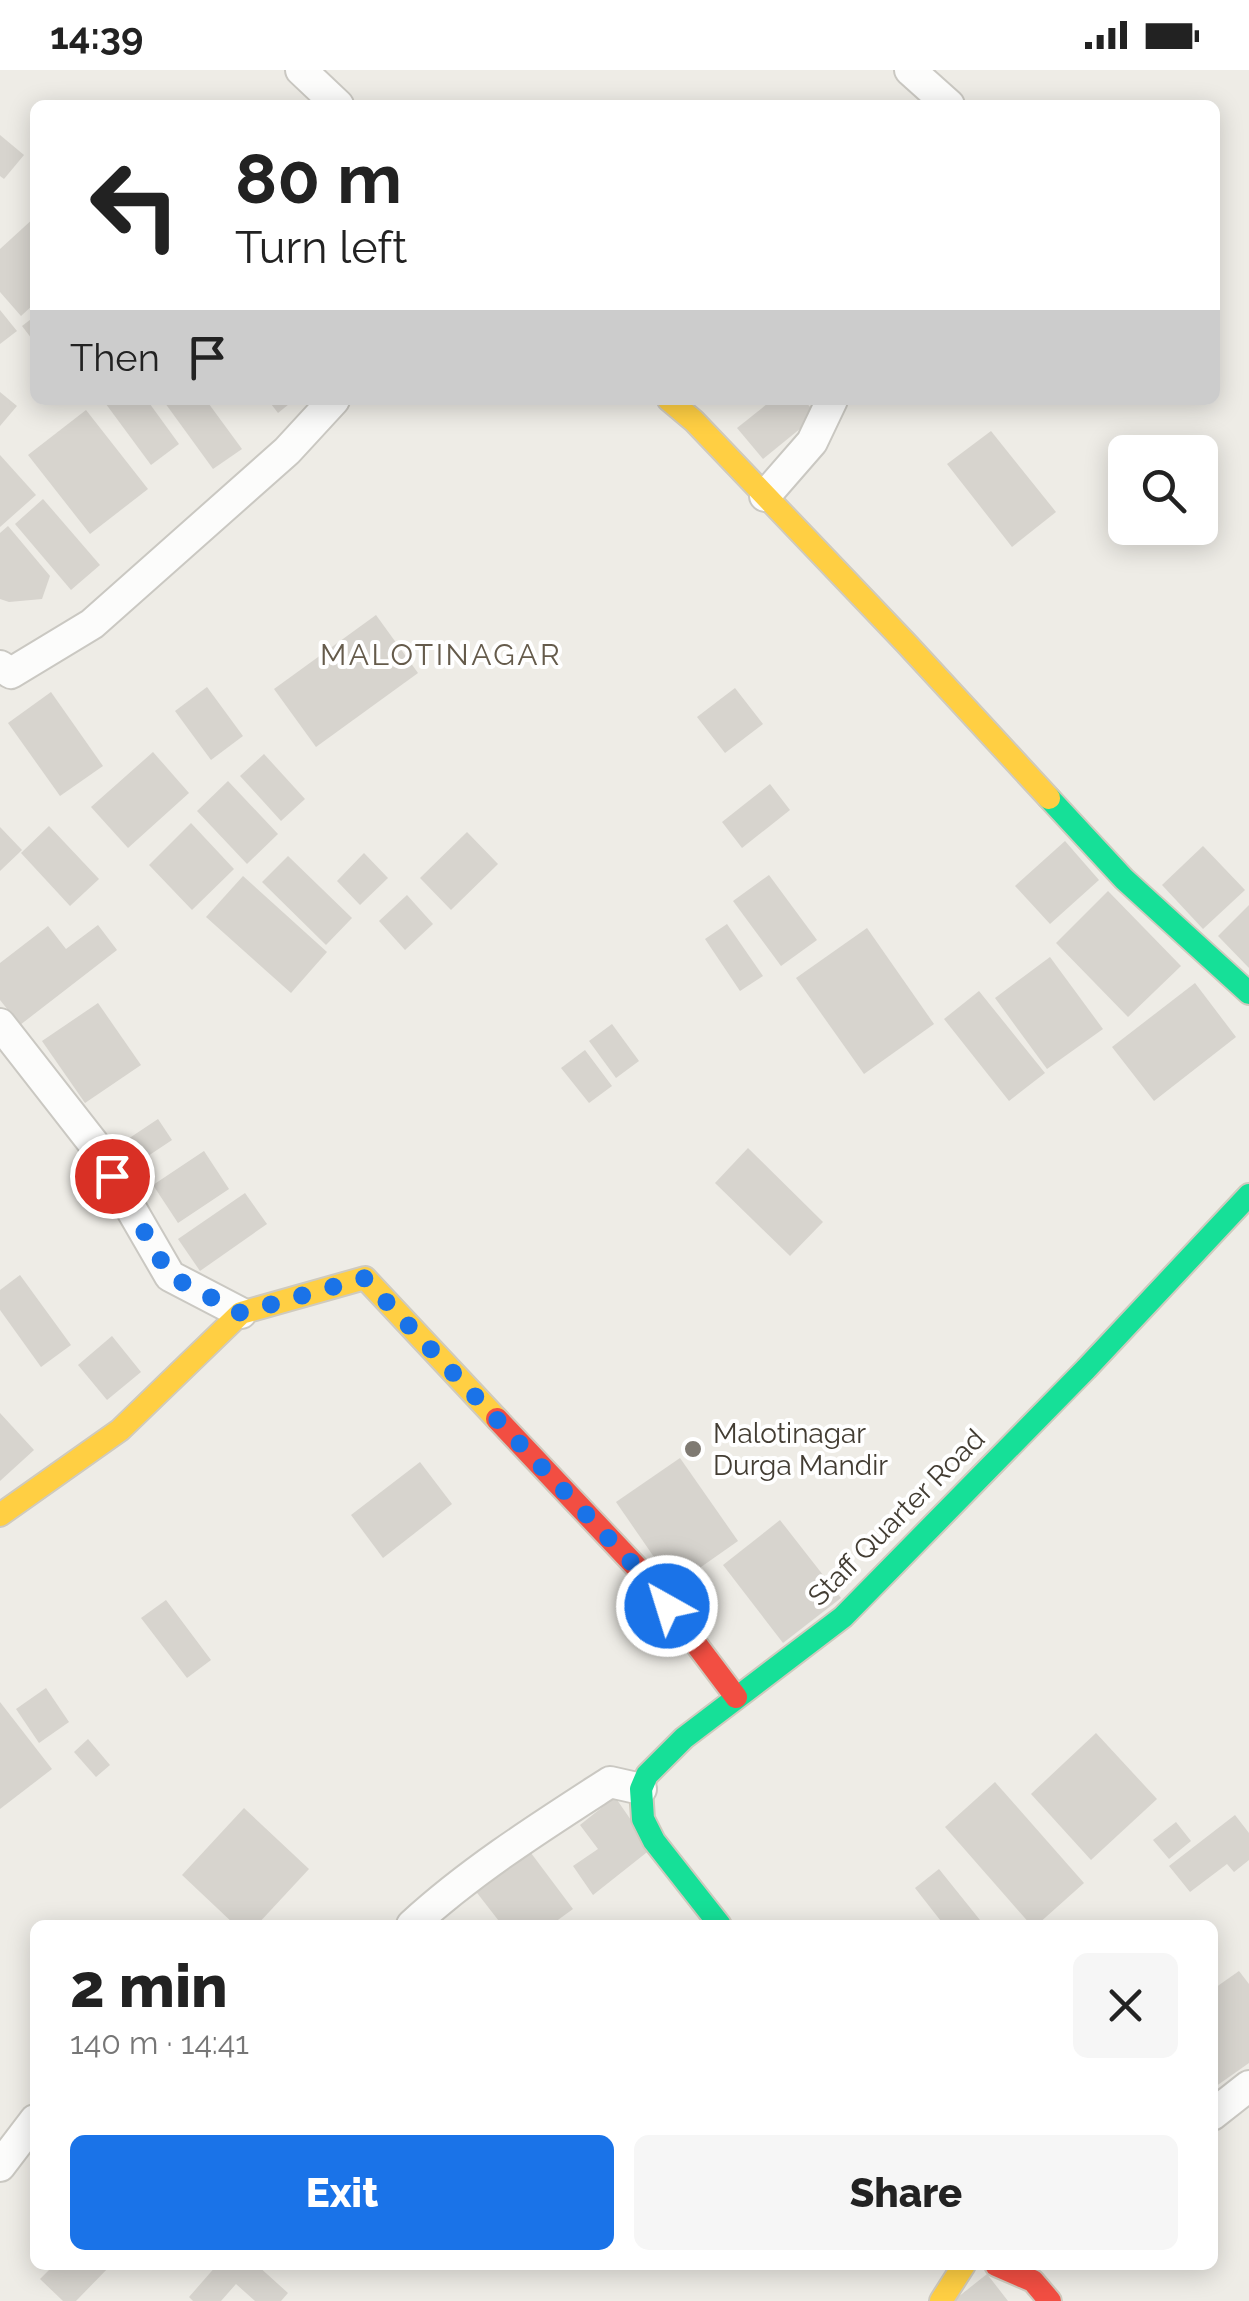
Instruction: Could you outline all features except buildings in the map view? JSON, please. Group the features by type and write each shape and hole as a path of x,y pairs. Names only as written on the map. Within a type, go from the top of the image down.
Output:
{"street":[{"path":"301,70 333,100"},
{"path":"910,70 943,100"},
{"path":"0,666 11,674 92,624 287,451 329,405"},
{"path":"676,405 906,642 1124,879 1249,993"},
{"path":"766,496 812,442 830,405"},
{"path":"0,1024 93,1144 170,1276 241,1313"},
{"name":"Staff Quarter Road","path":"641,1789 647,1775 684,1738 843,1617 1086,1369 1249,1195"},
{"path":"0,1515 120,1430 241,1313 364,1278 644,1576 736,1697"},
{"path":"418,1920 530,1833 610,1782 641,1789 643,1819 654,1841 716,1920"},
{"path":"1218,2111 1249,2086"},
{"path":"0,2166 30,2127"},
{"path":"941,2301 961,2270"},
{"path":"1010,2270 1044,2282"}],"traffic: fast":[{"path":"1049,798 1124,879 1249,993"},
{"path":"716,1920 654,1841 643,1819 641,1789 647,1775 684,1738 843,1617 1086,1369 1249,1195"}],"traffic: slow":[{"path":"675,405 905,642 1049,798"},
{"path":"0,1515 120,1430 241,1313 365,1278 497,1419"},
{"path":"941,2301 961,2270"}],"traffic: jam":[{"path":"497,1419 644,1575 736,1697"},
{"path":"1008,2270 1033,2281 1050,2301"}],"place":[{"name":"Malotinagar Durga Mandir","path":"693,1449"}],"district":[{"name":"MALOTINAGAR","path":"441,655"}],"route":[{"path":"112,1176 170,1276 241,1313 364,1278 644,1576 667,1606"}]}
